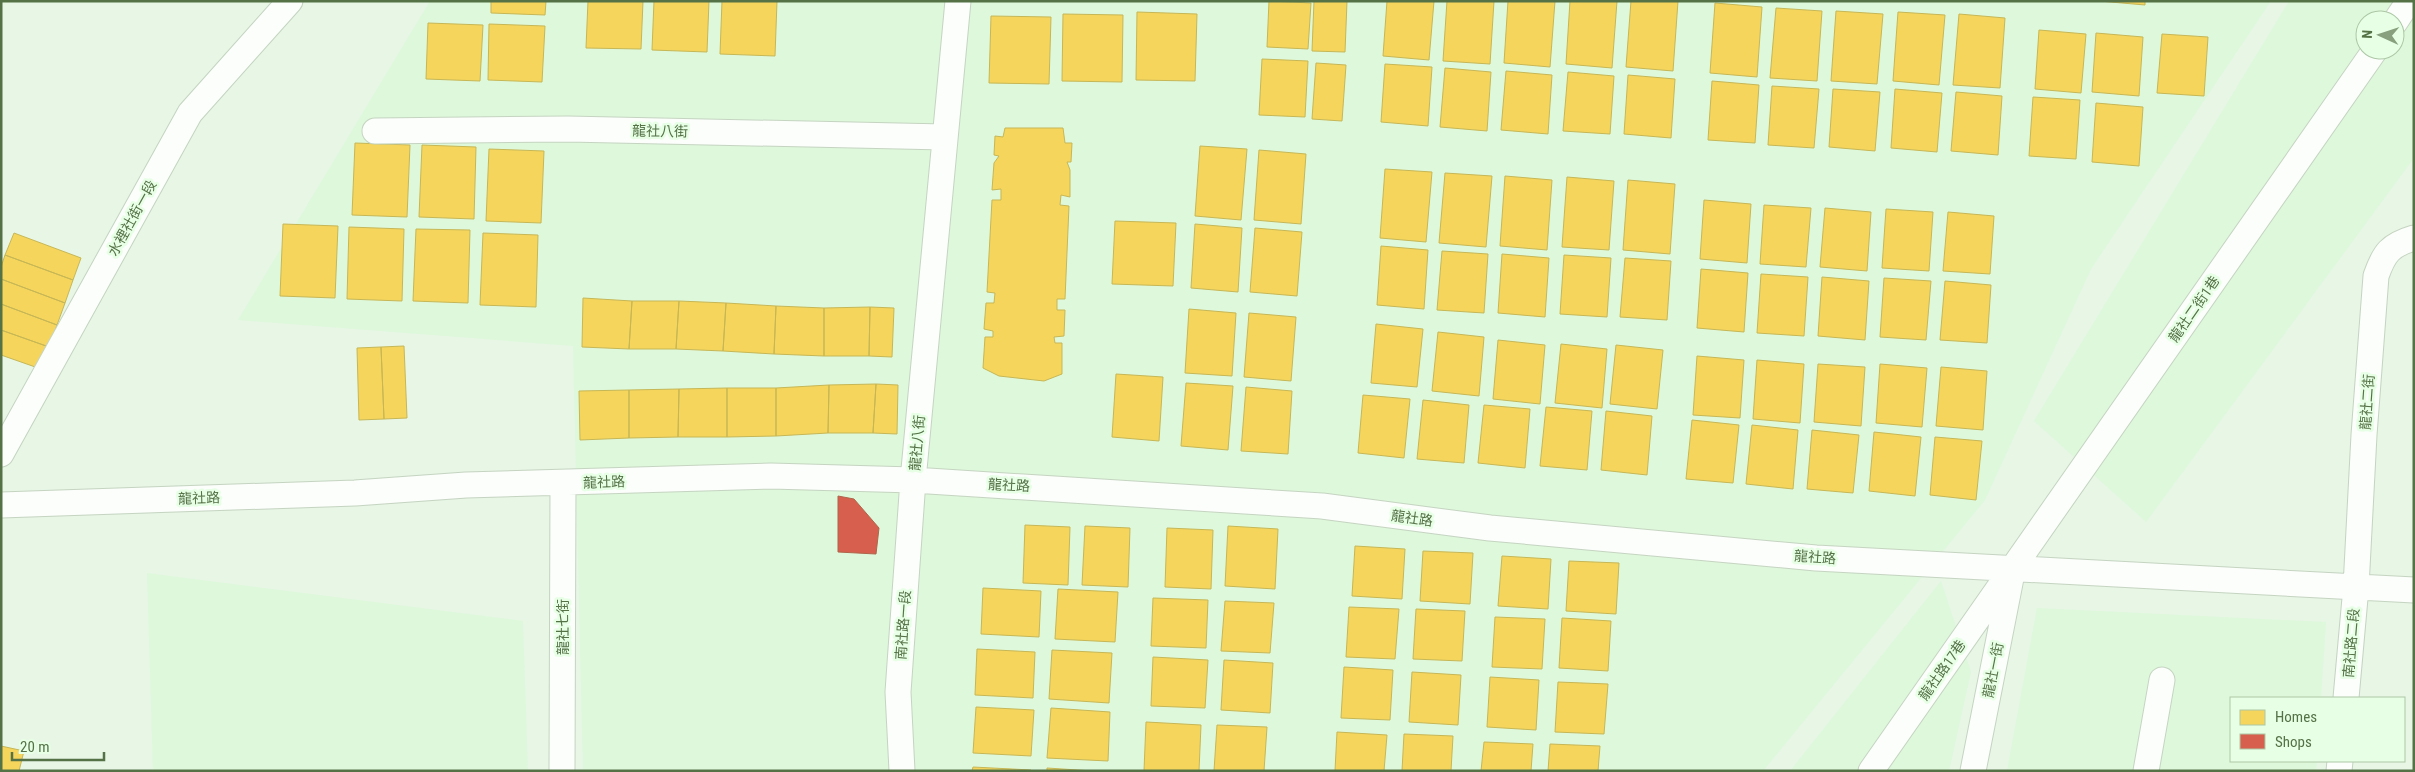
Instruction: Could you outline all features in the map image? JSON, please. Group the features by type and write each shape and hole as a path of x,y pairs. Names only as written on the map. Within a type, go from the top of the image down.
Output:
{"street":[{"name":"水裡社街一段","path":"1,454 190,113 290,1"},
{"name":"龍社八街","path":"913,480 958,1"},
{"name":"龍社二街1巷","path":"2013,568 2368,60"},
{"name":"龍社八街","path":"375,131 568,128 945,137"},
{"name":"龍社二街","path":"2356,587 2364,435 2376,276 2383,257 2396,243 2414,238"},
{"name":"龍社路","path":"1,505 355,492 466,485 564,484 771,476 913,480 1322,506 1499,529 1816,558 2013,568"},
{"name":"南社路一段","path":"902,771 898,692 913,480"},
{"name":"龍社七街","path":"562,771 564,484"},
{"path":"2013,568 2414,590"},
{"name":"龍社路17巷","path":"1871,771 2013,568"},
{"name":"龍社一街","path":"1973,771 2013,568"},
{"name":"南社路二段","path":"2346,697 2356,587"},
{"path":"2146,771 2162,680"}],"shaded area":[{"path":"430,1 2271,1 2091,269 1985,500 1763,771 583,771 573,346 238,320"},
{"path":"2289,1 2414,1 2414,158 2146,522 2034,421"},
{"path":"147,573 523,621 528,771 153,771"},
{"path":"1941,581 1971,672 1949,771 1790,771"},
{"path":"2037,608 2326,622 2321,697 2230,697 2230,762 2317,762 2316,771 2007,771"}],"building: Homes":[{"path":"491,1 546,1 545,15 491,13"},
{"path":"588,1 643,1 641,49 586,48"},
{"path":"654,1 709,1 707,52 652,50"},
{"path":"722,1 777,1 775,56 720,54"},
{"path":"1269,1 1311,3 1308,49 1267,47"},
{"path":"1314,1 1347,1 1345,52 1312,51"},
{"path":"1387,1 1434,1 1429,60 1383,56"},
{"path":"1447,1 1494,1 1490,64 1443,61"},
{"path":"1508,1 1555,1 1550,67 1504,63"},
{"path":"1570,1 1617,1 1612,68 1566,64"},
{"path":"1631,1 1678,1 1673,71 1626,67"},
{"path":"2099,1 2145,1 2145,5"},
{"path":"1715,3 1762,7 1757,77 1710,73"},
{"path":"1776,8 1822,11 1817,81 1770,78"},
{"path":"1836,11 1883,14 1877,84 1831,81"},
{"path":"1137,12 1197,14 1195,81 1136,80"},
{"path":"1898,12 1945,15 1939,85 1893,81"},
{"path":"1063,14 1123,15 1122,82 1062,81"},
{"path":"1959,14 2005,18 2000,88 1953,85"},
{"path":"991,16 1051,17 1049,84 989,83"},
{"path":"428,23 483,25 480,81 426,79"},
{"path":"489,24 545,26 542,82 488,80"},
{"path":"2039,30 2086,34 2081,93 2035,89"},
{"path":"2096,33 2143,37 2139,96 2092,92"},
{"path":"2162,34 2208,37 2204,96 2157,93"},
{"path":"1262,59 1308,61 1305,117 1259,115"},
{"path":"1316,63 1346,65 1342,121 1312,119"},
{"path":"1385,64 1432,67 1428,126 1381,122"},
{"path":"1445,68 1491,72 1487,131 1440,127"},
{"path":"1506,71 1552,75 1548,134 1501,130"},
{"path":"1568,72 1614,76 1610,134 1563,131"},
{"path":"1628,75 1675,79 1671,138 1624,134"},
{"path":"1712,81 1759,85 1755,143 1708,140"},
{"path":"1772,86 1819,89 1814,148 1768,145"},
{"path":"1833,89 1880,92 1875,151 1829,147"},
{"path":"1895,89 1942,93 1937,152 1891,148"},
{"path":"1956,92 2002,96 1998,155 1951,151"},
{"path":"2033,97 2080,100 2076,159 2029,156"},
{"path":"2096,103 2143,107 2139,166 2092,162"},
{"path":"1005,128 1063,128 1065,143 1072,143 1071,162 1067,162 1070,170 1070,197 1061,195 1060,205 1069,206 1065,299 1057,299 1057,310 1065,310 1064,336 1054,337 1055,343 1062,343 1062,374 1044,381 999,376 983,368 985,337 993,337 993,331 984,329 986,303 994,303 995,293 987,292 992,200 1001,200 1001,189 992,190 994,163 999,156 994,155 995,136 1003,137"},
{"path":"355,143 410,145 407,217 352,215"},
{"path":"422,145 476,147 474,219 419,217"},
{"path":"1200,146 1247,149 1241,220 1195,216"},
{"path":"489,149 544,151 541,223 486,221"},
{"path":"1259,150 1306,154 1301,224 1254,220"},
{"path":"1385,169 1432,172 1426,242 1380,238"},
{"path":"1445,173 1492,176 1486,247 1439,243"},
{"path":"1505,176 1552,180 1547,250 1500,246"},
{"path":"1567,177 1614,181 1609,250 1562,247"},
{"path":"1628,180 1675,184 1670,254 1623,250"},
{"path":"1704,200 1751,204 1747,263 1700,259"},
{"path":"1764,205 1811,208 1806,267 1760,264"},
{"path":"1825,208 1871,212 1867,271 1820,267"},
{"path":"1886,209 1933,212 1929,271 1882,268"},
{"path":"1948,212 1994,216 1990,274 1943,271"},
{"path":"1115,221 1176,223 1173,286 1112,284"},
{"path":"283,224 338,226 335,298 280,296"},
{"path":"1195,224 1242,228 1238,292 1191,288"},
{"path":"349,227 404,229 402,301 347,299"},
{"path":"1255,228 1302,232 1297,296 1250,292"},
{"path":"416,229 470,230 468,303 413,301"},
{"path":"14,233 81,258 73,280 5,255"},
{"path":"483,233 538,235 536,307 480,305"},
{"path":"1381,246 1428,250 1424,309 1377,305"},
{"path":"1442,251 1488,254 1484,313 1437,310"},
{"path":"1502,254 1549,258 1545,317 1498,313"},
{"path":"5,255 73,280 65,303 1,279 1,267"},
{"path":"1564,255 1611,258 1607,317 1560,314"},
{"path":"1625,258 1671,261 1667,320 1620,317"},
{"path":"1701,269 1748,273 1744,332 1697,328"},
{"path":"1761,274 1808,277 1804,336 1757,333"},
{"path":"1822,277 1869,281 1865,340 1818,336"},
{"path":"1884,278 1931,281 1926,340 1880,337"},
{"path":"1,279 65,303 57,325 1,304"},
{"path":"1945,281 1991,285 1987,343 1940,340"},
{"path":"583,298 632,301 629,349 582,347"},
{"path":"632,301 679,301 676,349 629,349"},
{"path":"679,301 726,303 723,351 676,349"},
{"path":"726,303 776,306 774,354 723,351"},
{"path":"1,304 57,325 49,347 1,330"},
{"path":"776,306 824,308 824,356 774,354"},
{"path":"870,307 869,356 824,356 824,308"},
{"path":"870,307 894,308 892,357 869,356"},
{"path":"1189,309 1236,313 1232,376 1185,373"},
{"path":"1249,313 1296,317 1291,381 1244,377"},
{"path":"1376,324 1423,329 1417,387 1371,383"},
{"path":"1,330 49,347 41,369 1,355"},
{"path":"1438,332 1484,337 1479,396 1432,391"},
{"path":"1498,340 1545,345 1540,404 1493,399"},
{"path":"1561,344 1607,349 1602,408 1555,403"},
{"path":"1616,345 1663,350 1657,409 1610,404"},
{"path":"404,346 407,418 384,419 381,347"},
{"path":"381,347 384,419 359,420 357,348"},
{"path":"1697,356 1744,360 1740,418 1693,415"},
{"path":"1757,360 1804,364 1800,423 1753,419"},
{"path":"1818,364 1865,367 1861,426 1814,422"},
{"path":"1880,364 1927,368 1922,427 1876,423"},
{"path":"1941,367 1987,371 1983,430 1936,426"},
{"path":"1116,374 1163,377 1159,441 1112,437"},
{"path":"1186,383 1233,386 1228,450 1181,446"},
{"path":"876,384 898,385 897,434 873,433"},
{"path":"876,384 873,433 828,433 829,385"},
{"path":"829,385 828,433 776,436 776,388"},
{"path":"1246,387 1292,391 1288,454 1241,451"},
{"path":"727,388 776,388 776,436 727,437"},
{"path":"727,388 727,437 678,437 679,389"},
{"path":"679,389 678,437 629,438 629,390"},
{"path":"629,390 629,438 580,440 579,391"},
{"path":"1363,395 1410,399 1404,458 1358,453"},
{"path":"1423,400 1469,405 1464,463 1417,459"},
{"path":"1484,405 1530,409 1525,468 1478,463"},
{"path":"1546,407 1592,411 1587,470 1540,466"},
{"path":"1606,411 1652,416 1647,475 1601,470"},
{"path":"1692,420 1739,425 1733,483 1686,479"},
{"path":"1752,425 1798,430 1793,489 1746,484"},
{"path":"1812,430 1859,435 1853,493 1807,489"},
{"path":"1874,432 1921,437 1915,496 1869,491"},
{"path":"1935,437 1982,441 1976,500 1930,495"},
{"path":"1025,525 1070,527 1068,585 1023,583"},
{"path":"1085,526 1130,528 1128,587 1082,585"},
{"path":"1228,526 1278,529 1275,589 1225,586"},
{"path":"1167,528 1213,530 1211,589 1165,587"},
{"path":"1355,546 1405,549 1402,599 1352,596"},
{"path":"1423,551 1473,553 1470,604 1420,601"},
{"path":"1502,556 1551,559 1548,609 1498,606"},
{"path":"1569,561 1619,563 1616,614 1566,611"},
{"path":"983,588 1041,591 1039,637 981,634"},
{"path":"1058,589 1118,592 1115,642 1055,639"},
{"path":"1153,598 1208,600 1206,648 1151,646"},
{"path":"1225,601 1274,603 1270,653 1221,651"},
{"path":"1349,607 1399,609 1395,659 1346,657"},
{"path":"1416,609 1465,611 1462,661 1413,659"},
{"path":"1495,617 1545,619 1542,669 1492,667"},
{"path":"1562,618 1611,621 1608,671 1559,668"},
{"path":"977,649 1035,652 1033,698 975,695"},
{"path":"1052,650 1112,653 1109,703 1049,699"},
{"path":"1153,657 1208,660 1205,708 1151,706"},
{"path":"1224,660 1273,663 1270,713 1221,710"},
{"path":"1344,667 1393,670 1390,720 1341,718"},
{"path":"1412,672 1461,675 1458,725 1409,722"},
{"path":"1490,677 1539,680 1536,730 1487,727"},
{"path":"1558,682 1608,684 1604,734 1555,732"},
{"path":"976,707 1034,710 1031,756 973,753"},
{"path":"1051,708 1110,712 1108,761 1047,758"},
{"path":"1146,722 1201,725 1199,771 1144,771"},
{"path":"1217,725 1267,727 1264,771 1214,771"},
{"path":"1337,732 1387,735 1384,771 1335,771"},
{"path":"1404,734 1453,736 1451,771 1402,771"},
{"path":"1484,742 1533,744 1531,771 1481,771"},
{"path":"1550,744 1600,746 1598,771 1548,771"},
{"path":"1,746 24,751 19,771 1,771"},
{"path":"973,767 1031,770 1031,771 972,771"},
{"path":"1047,768 1093,771 1047,771"}],"building: Shops":[{"path":"838,496 854,499 879,528 876,554 838,552"}]}
